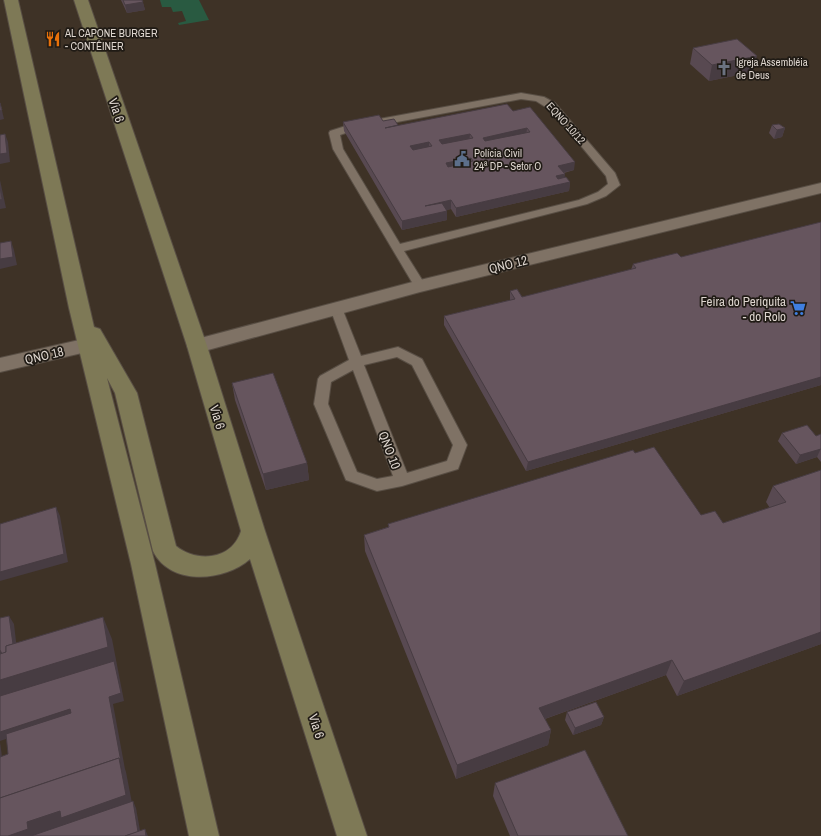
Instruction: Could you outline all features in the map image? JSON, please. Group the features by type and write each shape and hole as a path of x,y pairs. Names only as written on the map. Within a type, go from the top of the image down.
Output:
{"main road":[{"path":"11,0 79,308 143,564 204,836"},
{"path":"70,0 88,20"},
{"name":"Via 6","path":"81,0 197,346 253,532 352,836"},
{"path":"79,308 126,393 165,551 172,559 183,564 195,568 209,568 224,563 238,555 248,544 253,532"}],"street":[{"name":"QNO 12","path":"197,346 420,286 821,188"},
{"name":"QNO 18","path":"0,365 88,344"}],"lane":[{"name":"EQNO 10/12","path":"521,96 535,97 546,100 556,109 611,175 614,185 602,194 583,202 397,249 338,148 334,133 359,125 521,96"},
{"path":"397,249 420,286"},
{"name":"QNO 10","path":"336,308 356,362 402,480 453,464 460,445 417,362 398,352 356,362"},
{"path":"356,362 325,379 321,404 351,476 377,485 402,480"}],"green space":[{"path":"160,0 199,0 209,20 179,25 178,23 186,21 182,11 173,12 171,7 162,7"}],"building":[{"path":"123,0 142,0 143,2 125,5"},
{"path":"737,39 757,56 712,65 693,48"},
{"path":"507,104 513,111 530,107 575,162 558,166 565,174 556,176 558,179 566,177 570,182 456,208 451,200 425,206 442,203 447,211 402,221 343,122 379,115 383,121 394,119 398,125 385,128","holes":["527,128 530,132 485,141 483,138","470,134 473,138 442,144 439,140","429,142 432,146 413,150 410,146","471,158 473,161 448,167 446,163"]},
{"path":"779,124 785,128 777,130 772,125"},
{"path":"5,134 7,153 0,154 0,135"},
{"path":"0,187 2,199 0,200"},
{"path":"821,222 821,377 528,462 444,316 515,299 510,291 517,289 522,297 636,268 633,264 677,253 681,257"},
{"path":"11,241 13,257 0,259 0,243"},
{"path":"273,373 307,463 263,474 232,383"},
{"path":"807,425 816,436 821,434 821,449 800,455 782,433"},
{"path":"654,447 701,515 715,511 723,523 786,502 773,486 821,470 821,632 684,681 672,660 539,708 551,730 457,765 364,535 389,527 388,524 633,450 635,453"},
{"path":"56,507 64,554 0,572 0,524"},
{"path":"9,616 13,644 6,646 6,652 2,654 0,650 0,618"},
{"path":"103,617 108,647 0,680 0,654 6,652 6,646"},
{"path":"114,661 121,693 109,697 121,762 119,758 0,798 0,757 8,754 6,734 71,713 70,709 0,732 0,696"},
{"path":"596,702 604,717 575,728 567,712"},
{"path":"585,750 628,836 518,836 495,783"},
{"path":"119,758 126,795 61,818 60,811 27,822 28,829 8,836 0,836 0,798"},
{"path":"133,801 138,832 125,836 31,836"},
{"path":"145,829 146,836 125,836"}],"place":[{"name":"AL CAPONE BURGER - CONTÊINER","path":"53,39"},
{"name":"Igreja Assembléia de Deus","path":"724,68"},
{"name":"Polícia Civil 24ª DP - Setor O","path":"462,159"},
{"name":"Feira do Periquita - do Rolo","path":"798,308"}]}
